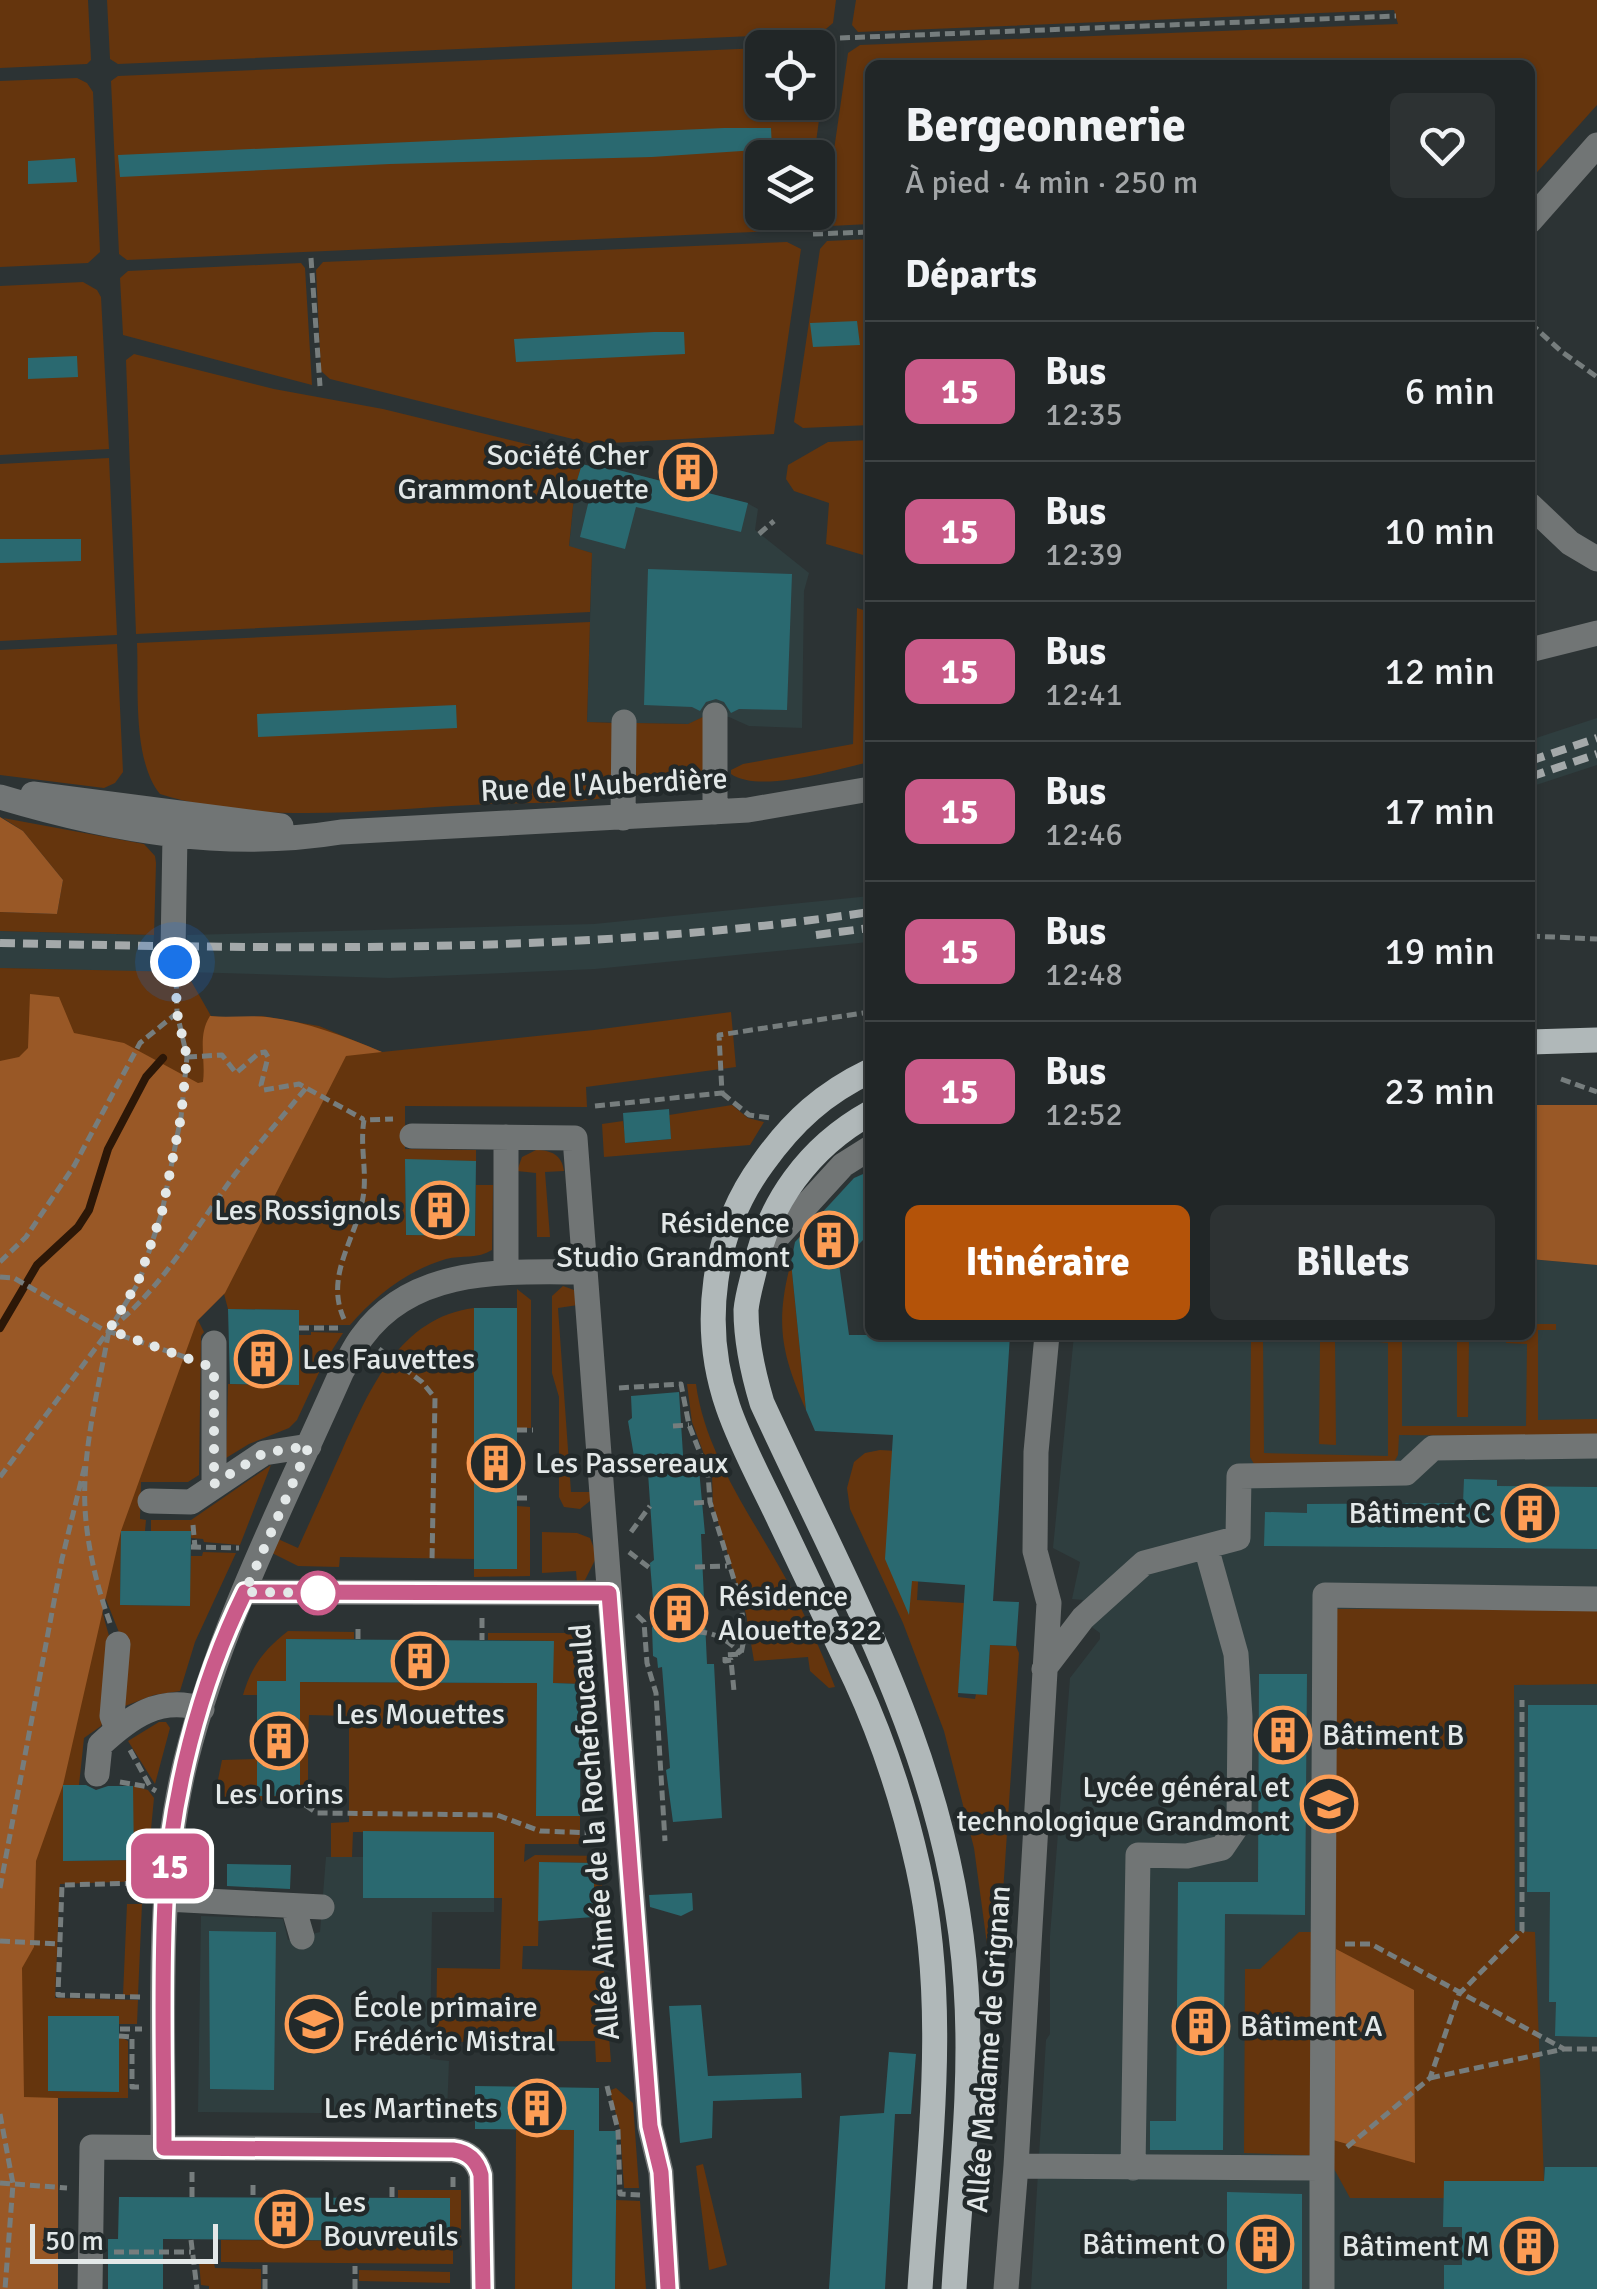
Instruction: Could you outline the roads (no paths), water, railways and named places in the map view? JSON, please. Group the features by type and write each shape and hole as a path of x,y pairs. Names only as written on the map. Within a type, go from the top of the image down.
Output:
{"main road":[{"path":"1535,1042 1597,1040"},
{"path":"865,1073 815,1102 750,1179 721,1246 713,1304 726,1402 858,1686 883,1748 918,1868 931,1954 936,2036 920,2289"},
{"path":"865,1116 810,1158 775,1208 756,1260 746,1308 751,1365 762,1403 906,1715 937,1807 953,1880 966,1986 968,2052 954,2289"}],"street":[{"path":"1535,215 1597,145"},
{"path":"1535,510 1570,543 1597,560"},
{"path":"1535,649 1597,634"},
{"path":"715,716 715,812"},
{"path":"623,818 624,722"},
{"name":"Rue de l'Auberdière","path":"0,794 62,815 175,834 227,840 290,840 340,832 715,812 865,790"},
{"name":"Rue de l'Auberdière","path":"0,794 340,832"},
{"path":"173,951 175,834"},
{"name":"Allée Aimée de la Rochefoucauld","path":"412,1136 575,1138 650,2126 661,2172 668,2289"},
{"path":"506,1138 506,1272"},
{"path":"756,1260 843,1165 865,1151"},
{"path":"164,2148 157,1891 186,1760 227,1629 342,1371 378,1319 407,1297 444,1281 506,1272 585,1272"},
{"name":"Allée Madame de Grignan","path":"1006,2289 1050,1603 1034,1551 1036,1452 1046,1340"},
{"path":"214,1355 214,1484"},
{"path":"150,1501 191,1502 264,1453 309,1446"},
{"path":"1044,1668 1083,1618 1144,1564 1238,1538 1240,1476 1406,1473 1433,1448 1597,1446"},
{"path":"1133,2168 1138,1855 1188,1856 1222,1848 1239,1823 1236,1654 1206,1547"},
{"path":"245,1592 609,1593"},
{"path":"1322,2289 1326,1596 1597,1599"},
{"path":"117,1729 112,1716 118,1644"},
{"path":"108,1778 100,1744 117,1729 146,1711 180,1702 202,1708"},
{"path":"157,1891 322,1907"},
{"path":"292,1906 302,1936"},
{"path":"90,2289 92,2147 466,2153 476,2162 481,2175 483,2289"},
{"path":"1016,2166 1322,2168"}],"waterway":[{"path":"0,1328 37,1265 78,1227 89,1210 108,1149 146,1077 163,1058"}],"railway":[{"path":"1535,759 1597,738"},
{"path":"1535,775 1597,754"},
{"path":"0,943 436,946 653,936 865,913"},
{"path":"816,935 865,929"}],"place":[{"name":"Société Cher Grammont Alouette","path":"688,472"},
{"name":"Les Rossignols","path":"440,1210"},
{"name":"Résidence Studio Grandmont","path":"829,1240"},
{"name":"Les Fauvettes","path":"263,1359"},
{"name":"Les Passereaux","path":"496,1463"},
{"name":"Bâtiment C","path":"1530,1513"},
{"name":"Résidence Alouette 322","path":"679,1613"},
{"name":"Les Mouettes","path":"420,1661"},
{"name":"Bâtiment B","path":"1283,1735"},
{"name":"Les Lorins","path":"279,1741"},
{"name":"Lycée général et technologique Grandmont","path":"1329,1804"},
{"name":"École primaire Frédéric Mistral","path":"314,2024"},
{"name":"Bâtiment A","path":"1201,2026"},
{"name":"Les Martinets","path":"537,2108"},
{"name":"Les Bouvreuils","path":"284,2219"},
{"name":"Bâtiment O","path":"1265,2244"},
{"name":"Bâtiment M","path":"1529,2246"}]}
